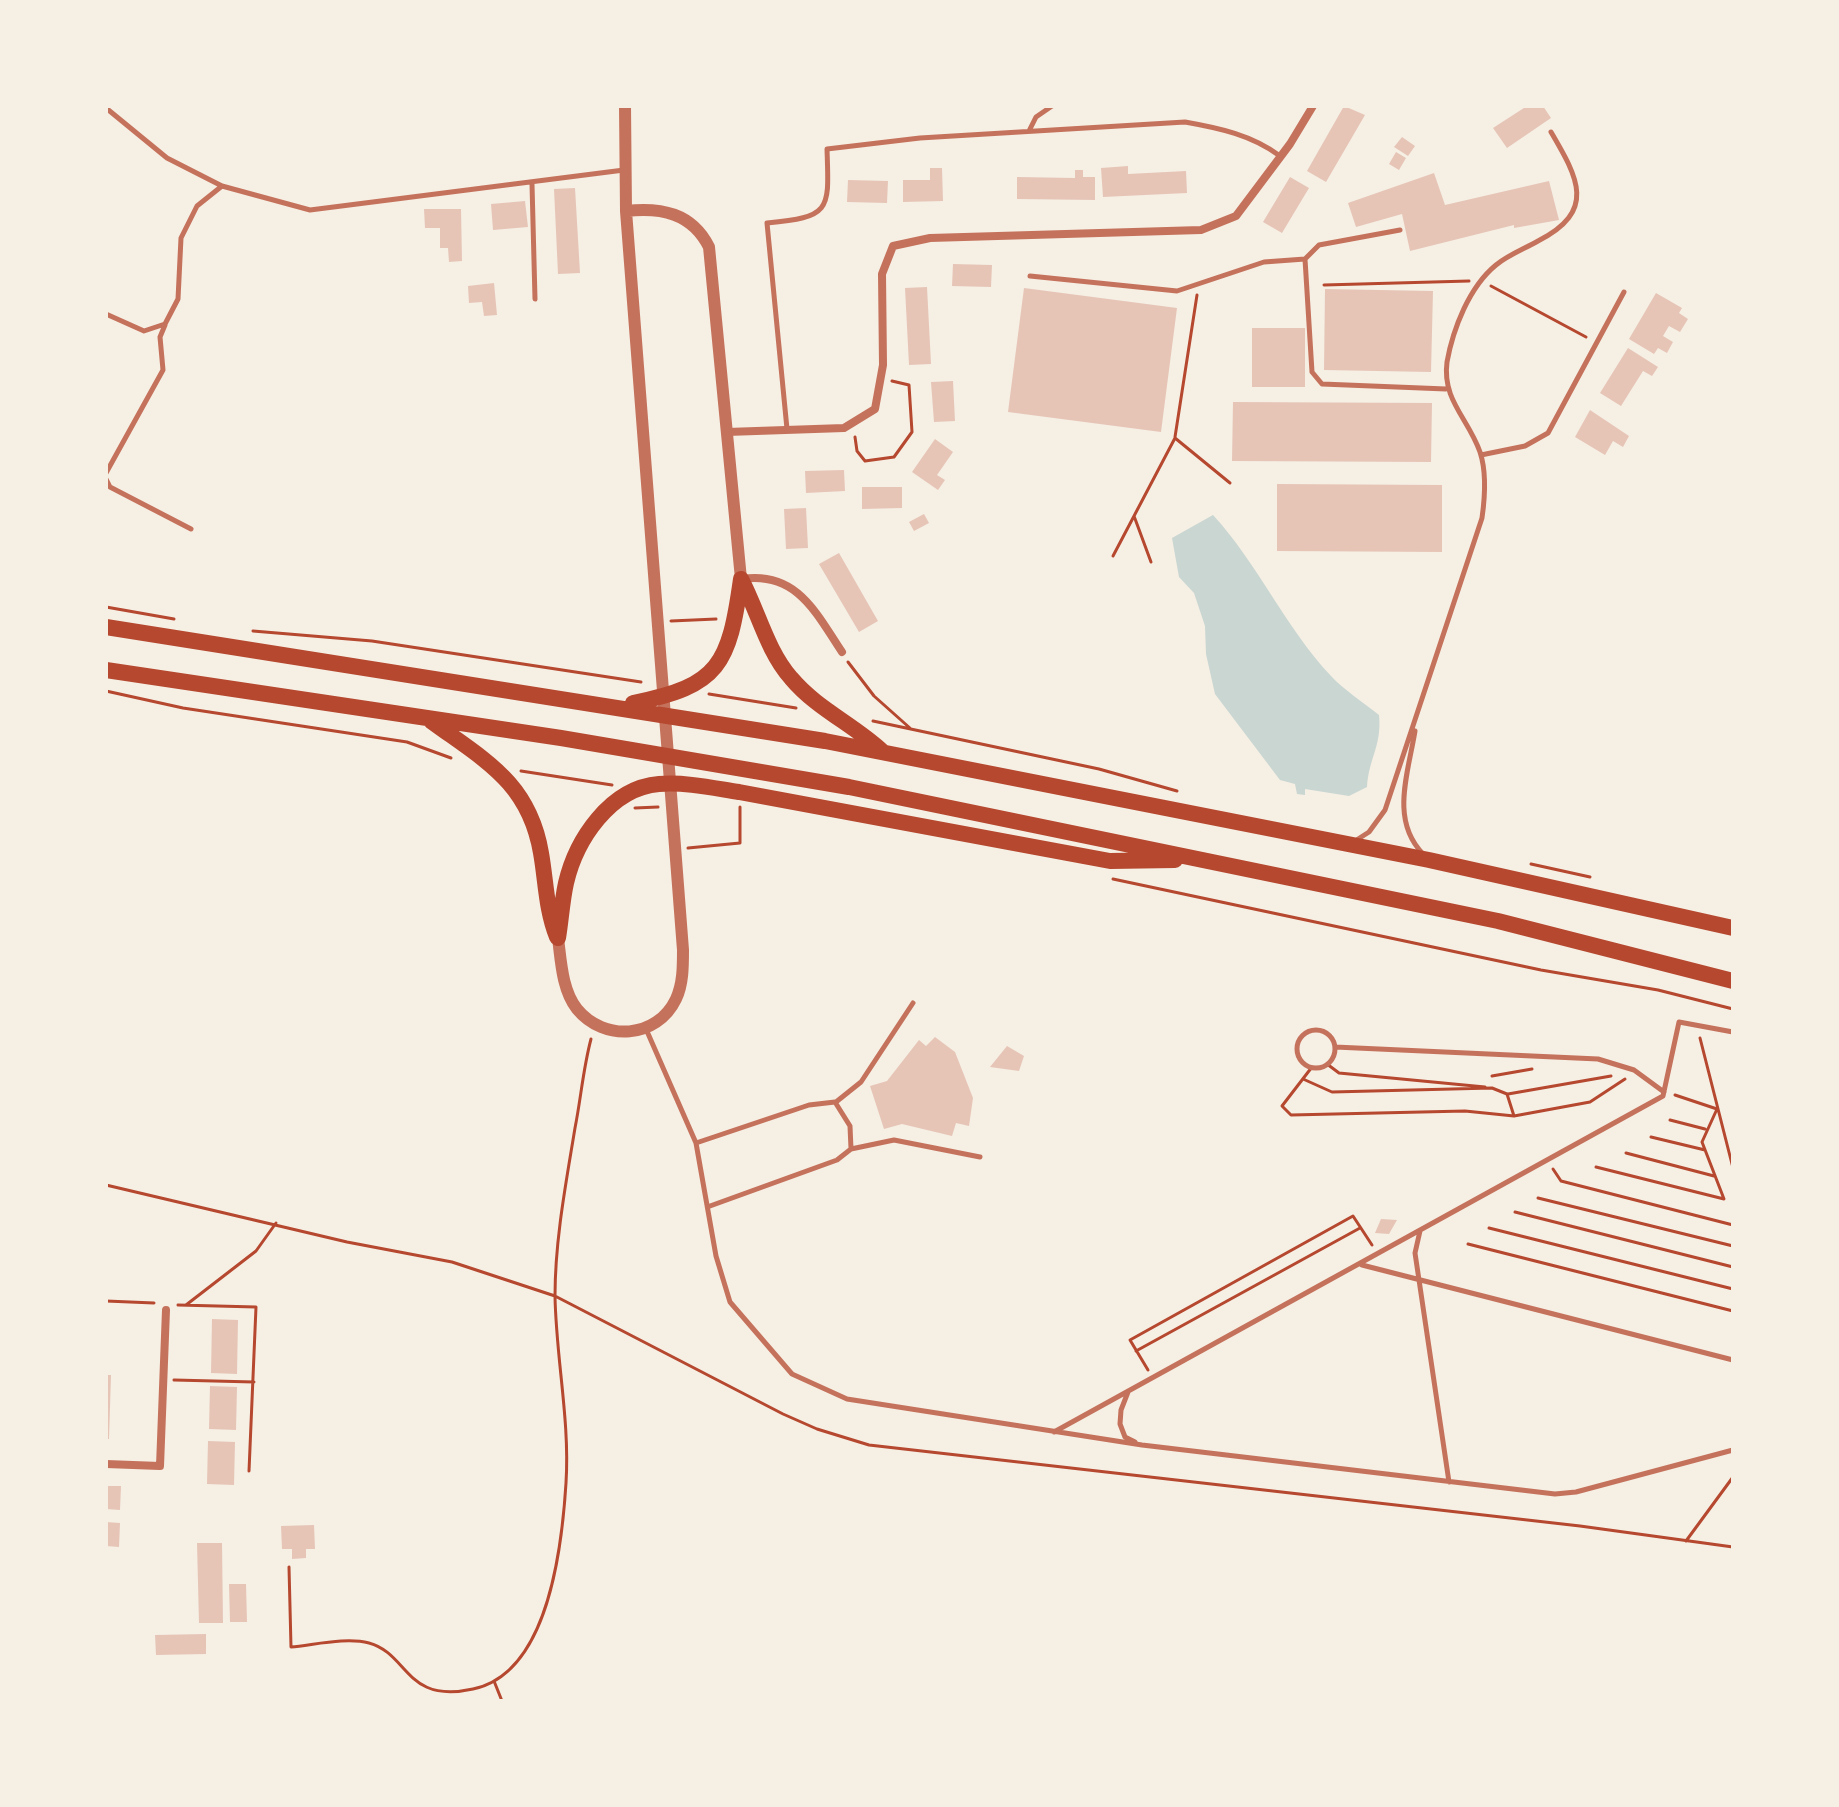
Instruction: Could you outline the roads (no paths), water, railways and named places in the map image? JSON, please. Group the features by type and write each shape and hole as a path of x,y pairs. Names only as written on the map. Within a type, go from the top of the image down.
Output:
{"main road":[{"path":"620,706 674,695 694,685 715,668 724,655 737,618 741,579"},
{"path":"741,579 790,678 814,702 856,727 882,751"},
{"path":"106,627 620,706 882,751 1429,860 1733,928"},
{"path":"106,670 849,787 1498,921 1733,981"},
{"path":"428,719 491,764 508,780 530,811 538,833 549,917 558,938"},
{"path":"558,938 573,860 593,823 613,806 656,784 692,785 739,792 1110,861 1204,860"}],"street":[{"path":"558,938 570,997 576,1008 595,1024 622,1033 645,1028 669,1010 680,986 683,968 676,833 626,211 625,106"},
{"path":"727,432 844,428 875,409 880,381 882,274 893,246 930,238 1201,230 1236,216 1281,157 1313,106"},
{"path":"626,211 671,211 695,227 709,247 741,579 759,577 802,593 842,652"},
{"path":"106,1464 160,1466 164,1307"}],"lane":[{"path":"1029,131 1036,117 1052,106"},
{"path":"106,108 167,158 222,186 310,210 625,170"},
{"path":"787,429 767,223 801,220 819,212 828,198 827,149 920,138 1185,122 1224,129 1266,146 1281,157"},
{"path":"1348,844 1369,832 1385,810 1482,518 1485,499 1481,455 1446,389 1448,361 1457,329 1480,280 1497,264 1563,228 1575,208 1578,190 1571,165 1551,132"},
{"path":"532,184 535,299"},
{"path":"106,473 163,370 160,337 178,299 181,238 197,206 222,186"},
{"path":"1030,276 1177,291 1264,262 1305,259 1319,245 1400,230"},
{"path":"1305,259 1316,379 1322,384 1446,389"},
{"path":"1481,455 1525,446 1548,433 1624,292"},
{"path":"106,314 144,331 165,324"},
{"path":"106,479 110,487 191,529"},
{"path":"1417,714 1403,821 1410,841 1429,860"},
{"path":"696,1143 809,1105 835,1102 861,1082 913,1003"},
{"path":"1054,1432 1663,1096 1679,1022 1733,1032"},
{"path":"645,1028 696,1143 710,1206 716,1256 730,1302 792,1374 847,1399 1142,1445 1555,1494 1576,1492 1733,1450"},
{"path":"1320,1030 1330,1036 1335,1047 1327,1064 1312,1067 1304,1063 1297,1052 1303,1035 1320,1030"},
{"path":"1335,1047 1598,1059 1634,1070 1664,1092"},
{"path":"835,1102 850,1126 851,1149"},
{"path":"710,1206 837,1160 851,1149 894,1140 980,1157"},
{"path":"1420,1231 1415,1253 1449,1482"},
{"path":"1361,1265 1733,1360"},
{"path":"1129,1391 1120,1424 1125,1437 1142,1445"}]}
